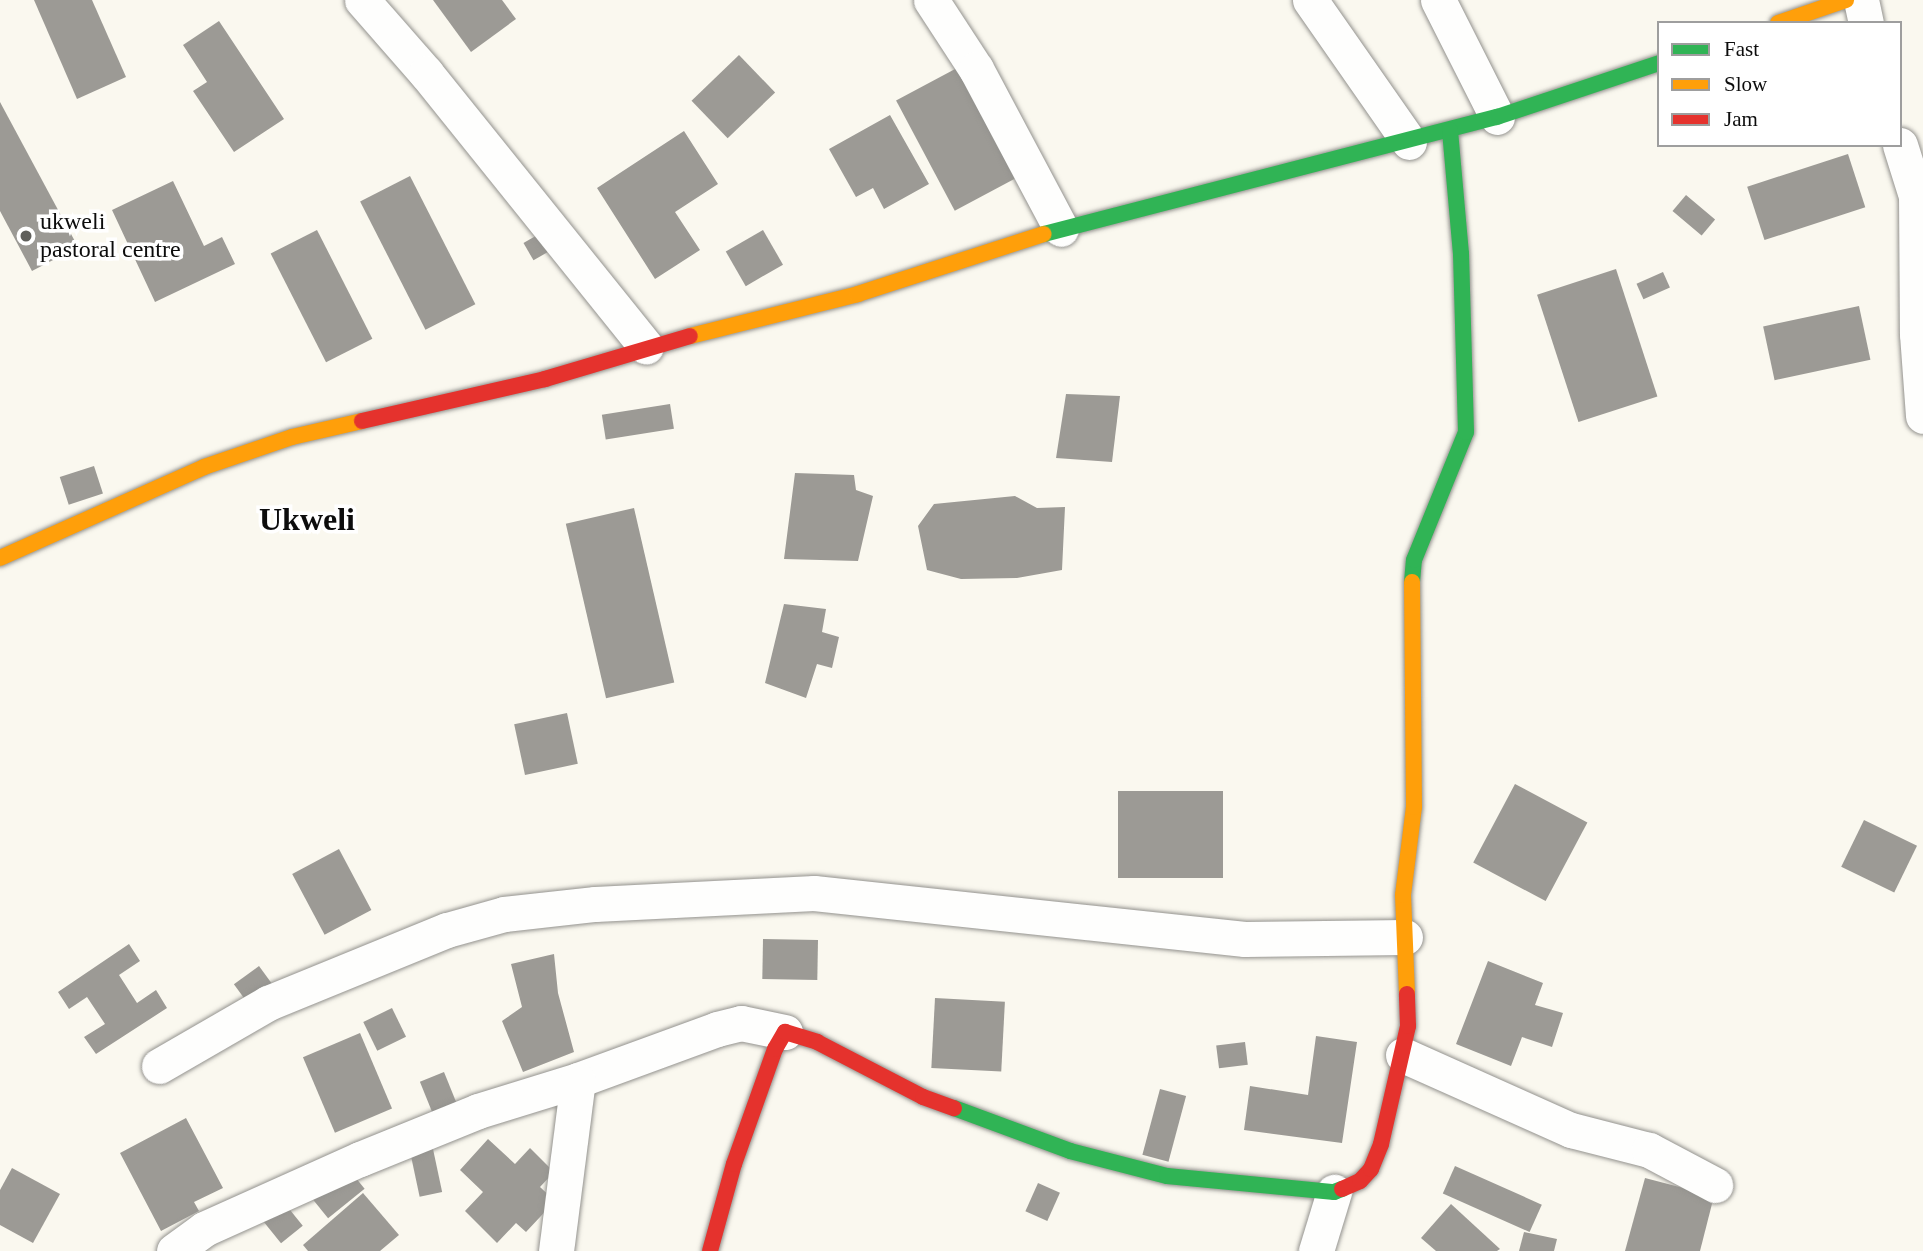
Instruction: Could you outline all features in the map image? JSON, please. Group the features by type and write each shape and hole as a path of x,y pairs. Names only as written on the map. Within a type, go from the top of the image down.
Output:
{"street":[{"path":"362,0 426,74 646,347"},
{"path":"931,0 976,69 1060,229"},
{"path":"1310,0 1409,142"},
{"path":"1438,0 1497,117"},
{"path":"1785,21 1846,0"},
{"path":"1861,0 1866,21"},
{"path":"0,558 204,467 292,438 545,379 646,347 858,294 1060,229 1409,142 1497,117 1657,64"},
{"path":"174,1251 204,1229 360,1159 478,1111 578,1080 716,1029 741,1023 766,1026 817,1042 923,1097 1070,1152 1167,1176 1334,1192 1360,1181 1371,1169 1381,1144 1403,1055 1409,1004 1403,895 1414,807 1414,560 1455,467 1466,432 1461,254 1450,130"},
{"path":"1901,147 1916,196 1917,334 1923,416"},
{"path":"159,1066 268,1003 447,930 504,914 595,904 814,893 1245,939 1405,937"},
{"path":"710,1251 734,1164 775,1049 785,1032"},
{"path":"1403,1055 1571,1130 1649,1150 1715,1185"},
{"path":"555,1251 578,1080"},
{"path":"1316,1251 1334,1192"}],"building":[{"path":"34,0 92,0 126,77 77,99"},
{"path":"433,0 502,0 516,19 471,52"},
{"path":"219,21 284,119 234,152 193,91 207,82 183,45"},
{"path":"739,55 775,92 728,138 692,101"},
{"path":"957,68 1016,178 955,211 896,100"},
{"path":"0,102 78,247 32,271 0,211"},
{"path":"890,115 929,184 884,209 873,188 856,197 829,149"},
{"path":"684,131 718,184 675,212 700,250 655,279 597,188"},
{"path":"1848,154 1865,207 1764,240 1747,187"},
{"path":"410,176 475,304 425,330 360,201"},
{"path":"173,181 204,246 222,237 235,264 155,302 112,210"},
{"path":"1686,195 1715,219 1702,236 1673,211"},
{"path":"317,230 372,339 326,362 271,254"},
{"path":"546,230 556,247 533,260 523,243"},
{"path":"763,230 783,265 746,286 726,252"},
{"path":"1616,269 1657,396 1578,422 1537,295"},
{"path":"1663,272 1670,288 1643,299 1637,284"},
{"path":"1859,306 1870,360 1775,380 1763,326"},
{"path":"1066,394 1120,396 1112,462 1056,458"},
{"path":"670,404 674,429 606,439 602,415"},
{"path":"94,466 103,494 69,505 60,477"},
{"path":"795,473 854,475 856,490 873,496 858,561 784,559"},
{"path":"1015,496 1037,508 1065,507 1062,570 1017,578 961,579 927,570 918,526 934,504"},
{"path":"634,508 674,682 606,698 566,524"},
{"path":"784,604 826,609 822,632 839,637 832,668 817,664 806,698 765,683"},
{"path":"567,713 578,764 525,775 514,724"},
{"path":"1515,784 1587,822 1546,901 1473,863"},
{"path":"1118,791 1223,791 1223,878 1118,878"},
{"path":"1864,820 1917,846 1894,893 1841,867"},
{"path":"339,849 371,910 325,935 292,874"},
{"path":"763,939 818,940 817,980 762,979"},
{"path":"129,944 140,961 119,975 137,1003 156,990 167,1008 96,1054 84,1037 105,1024 87,997 69,1009 58,992"},
{"path":"554,954 558,993 574,1052 523,1072 502,1021 522,1007 511,964"},
{"path":"1488,961 1543,983 1535,1005 1563,1013 1552,1047 1522,1037 1511,1066 1456,1044"},
{"path":"259,966 277,991 252,1009 234,984"},
{"path":"935,998 1005,1002 1001,1072 931,1068"},
{"path":"392,1008 406,1037 377,1051 363,1022"},
{"path":"360,1033 392,1108 335,1133 303,1057"},
{"path":"1316,1036 1357,1042 1342,1143 1244,1130 1250,1086 1308,1095"},
{"path":"1245,1042 1248,1065 1219,1068 1216,1046"},
{"path":"444,1072 458,1107 434,1117 420,1082"},
{"path":"1160,1089 1186,1096 1168,1162 1142,1155"},
{"path":"186,1118 223,1188 194,1202 199,1211 161,1231 120,1153"},
{"path":"488,1139 515,1164 530,1148 554,1172 540,1187 555,1201 526,1232 516,1223 497,1243 465,1211 483,1192 460,1170"},
{"path":"433,1149 442,1192 420,1197 411,1154"},
{"path":"1455,1166 1542,1205 1530,1232 1443,1193"},
{"path":"347,1167 365,1189 328,1218 310,1197"},
{"path":"12,1168 60,1194 33,1243 0,1225 0,1190"},
{"path":"1645,1178 1714,1196 1700,1251 1625,1251"},
{"path":"1038,1183 1060,1193 1047,1221 1025,1211"},
{"path":"363,1193 399,1235 380,1251 308,1251 303,1245"},
{"path":"282,1200 303,1226 281,1243 260,1218"},
{"path":"1451,1204 1500,1249 1436,1251 1421,1238"},
{"path":"1524,1232 1557,1239 1554,1251 1519,1251"}],"traffic: fast":[{"path":"1044,234 1497,117 1657,64"},
{"path":"1412,582 1414,560 1466,432 1461,254 1450,130"},
{"path":"954,1108 1070,1151 1167,1176 1334,1192 1342,1189"}],"traffic: slow":[{"path":"1784,21 1846,0"},
{"path":"690,336 858,294 1044,234"},
{"path":"0,558 204,467 292,437 362,421"},
{"path":"1407,994 1403,895 1414,807 1412,582"}],"traffic: jam":[{"path":"362,421 545,379 690,336"},
{"path":"1342,1189 1360,1181 1371,1169 1381,1144 1408,1026 1407,994"},
{"path":"710,1251 734,1164 775,1049 785,1032 817,1042 923,1097 954,1108"}],"place":[{"name":"ukweli pastoral centre","path":"26,236"}],"district":[{"name":"Ukweli","path":"307,519"}]}
